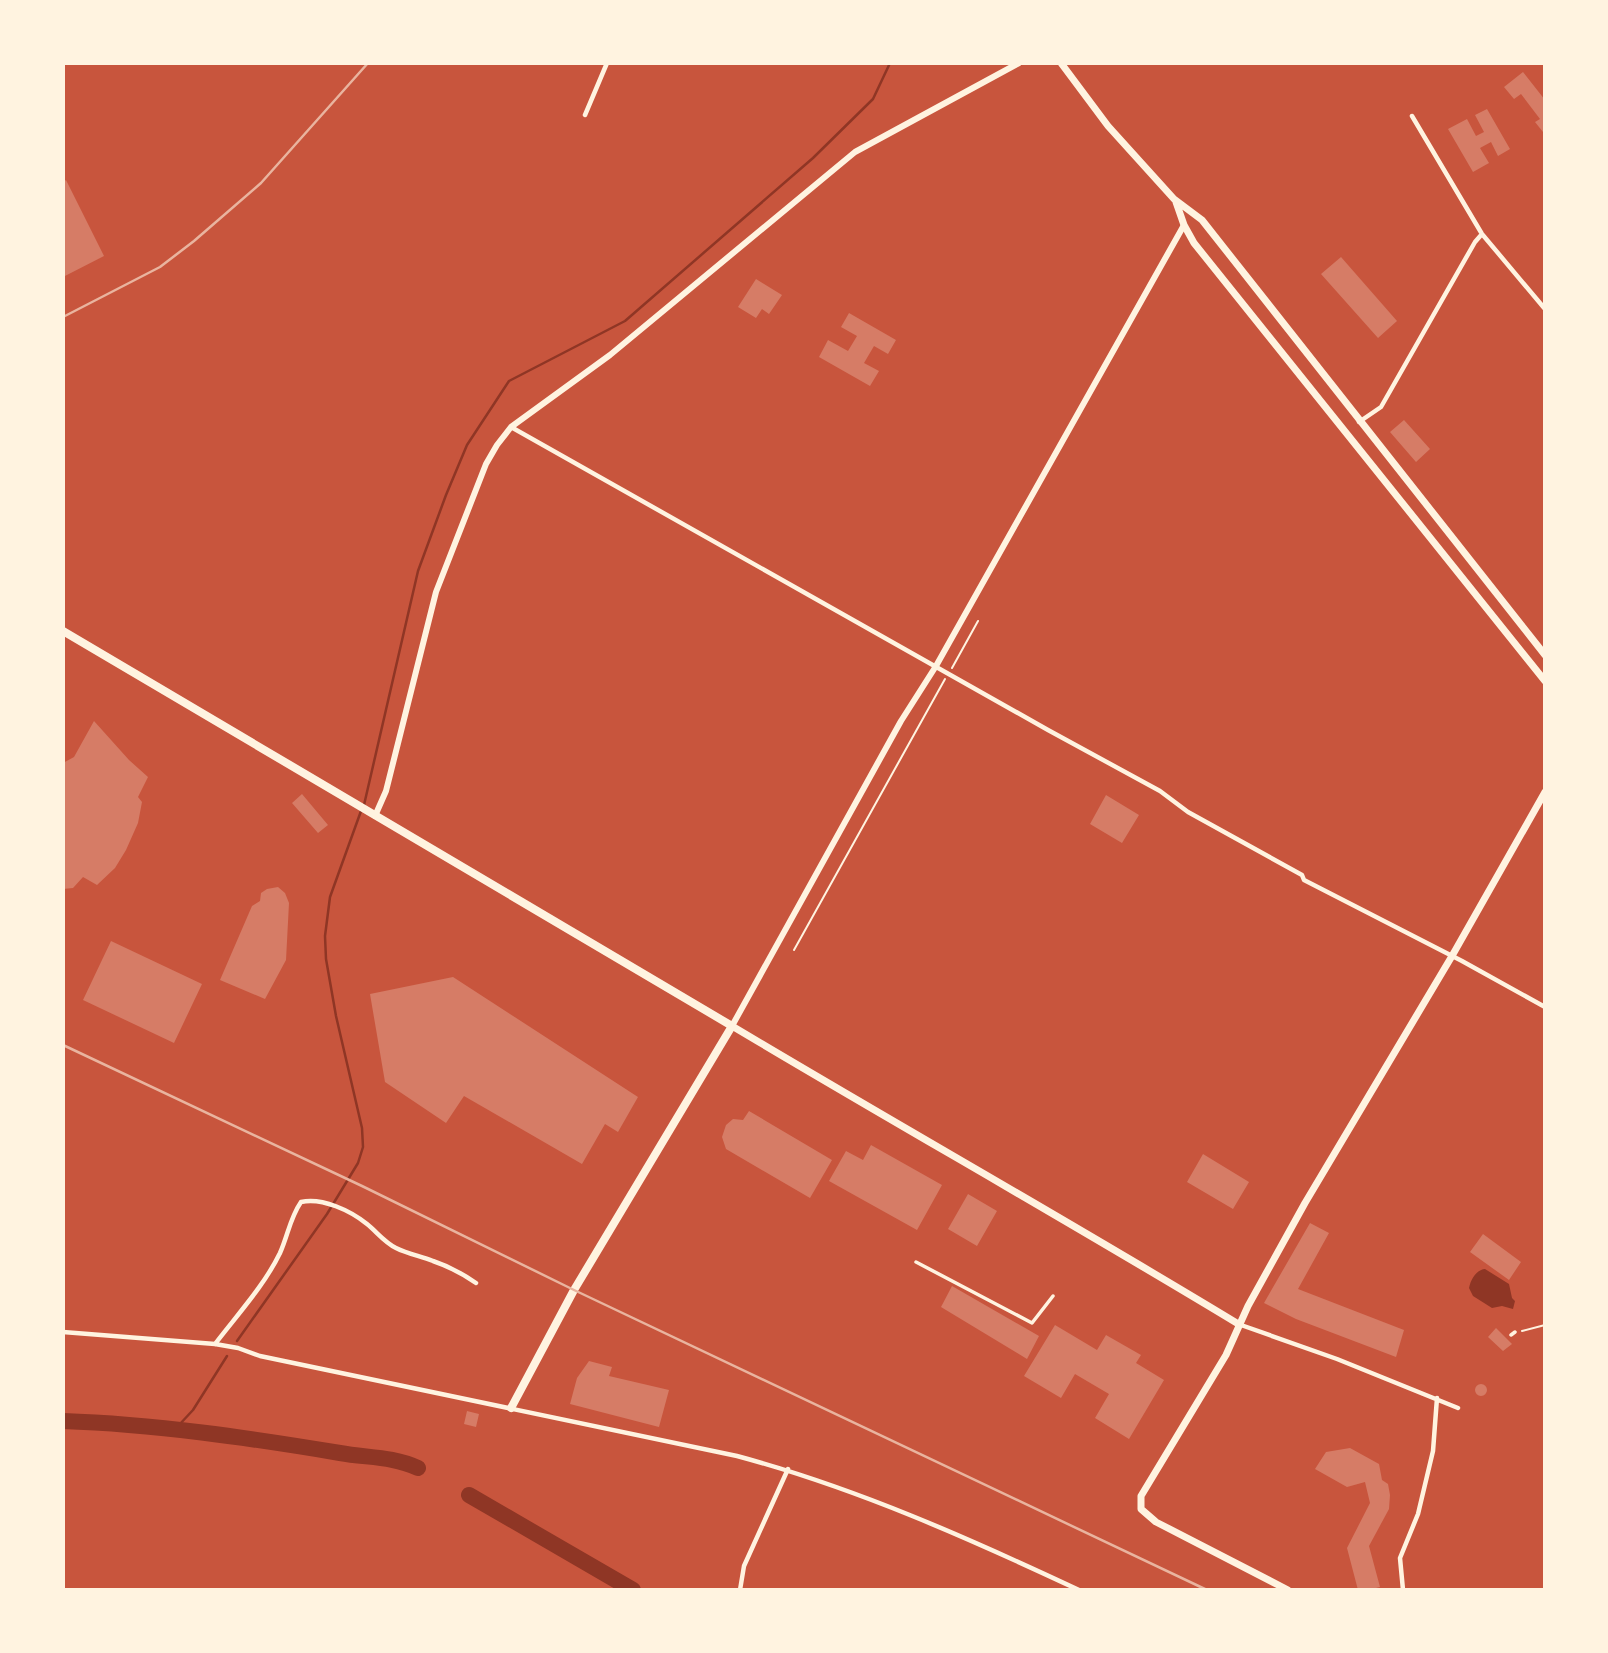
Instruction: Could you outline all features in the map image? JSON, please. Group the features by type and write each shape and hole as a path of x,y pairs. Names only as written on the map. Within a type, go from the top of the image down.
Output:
{"main road":[{"path":"1062,63 1108,127 1174,199 1197,215 1545,656"},
{"path":"1174,199 1194,243 1545,681"},
{"path":"1184,225 1197,215"},
{"path":"1262,327 1277,316"},
{"path":"63,631 978,1171 1097,1238 1240,1325"},
{"path":"1288,1590 1168,1529 1141,1509 1141,1496 1226,1355 1248,1306 1305,1203 1452,956 1545,792"},
{"path":"511,1408 574,1290 732,1026"}],"street":[{"path":"585,115 607,63"},
{"path":"376,816 386,790 436,592 486,464 511,427 610,355 855,152 1018,63"},
{"path":"1412,116 1482,234 1545,309"},
{"path":"732,1026 901,721 936,666 1184,225"},
{"path":"1359,422 1381,407 1482,234"},
{"path":"511,427 1160,791 1188,812 1302,875 1304,880 1545,1007"},
{"path":"215,1344 266,1275 279,1253 292,1214 301,1202 310,1200 333,1205 366,1223 384,1241 399,1250 439,1263 476,1283"},
{"path":"916,1262 1032,1323 1053,1296"},
{"path":"1240,1325 1458,1408"},
{"path":"63,1332 238,1348 260,1356 737,1455 788,1469 968,1538 1079,1590"},
{"path":"1403,1590 1401,1558 1418,1514 1433,1451 1437,1398"},
{"path":"740,1590 744,1566 788,1469"}],"path":[{"path":"794,950 978,621"},
{"path":"1513,1333 1545,1325"}],"shaded area":[{"path":"1485,1269 1509,1284 1515,1301 1513,1309 1502,1306 1492,1308 1473,1296 1469,1288 1471,1281 1477,1273"}],"building":[{"path":"1523,72 1545,100 1543,132 1535,122 1540,119 1521,94 1514,99 1504,87"},
{"path":"1487,109 1510,149 1498,156 1491,142 1480,148 1489,163 1473,172 1448,129 1467,119 1476,136 1484,132 1475,115"},
{"path":"66,180 104,256 63,277 63,182"},
{"path":"1341,257 1397,321 1378,338 1321,274"},
{"path":"756,279 782,295 769,314 762,309 756,318 738,307"},
{"path":"849,313 896,340 888,354 874,346 864,363 879,371 870,386 819,357 828,340 848,351 857,336 841,327"},
{"path":"1404,420 1430,449 1416,462 1390,432"},
{"path":"94,721 148,777 138,797 142,802 138,823 115,868 97,885 83,877 73,888 63,889 63,763 74,757"},
{"path":"302,794 328,825 318,833 292,803"},
{"path":"1106,795 1139,815 1122,843 1090,824"},
{"path":"278,887 285,893 289,903 286,960 265,999 220,980 252,906 260,901 261,893"},
{"path":"111,941 202,984 174,1043 83,1000"},
{"path":"453,977 638,1097 618,1132 605,1124 582,1164 464,1096 446,1123 385,1082 370,994"},
{"path":"749,1111 832,1160 810,1198 726,1149 722,1137 726,1125 733,1119 743,1120"},
{"path":"871,1145 942,1185 917,1230 829,1181 846,1151 863,1160"},
{"path":"1203,1154 1249,1182 1233,1209 1187,1182"},
{"path":"968,1194 997,1211 977,1246 948,1229"},
{"path":"1310,1223 1329,1233 1298,1289 1404,1330 1396,1357 1296,1319 1264,1303"},
{"path":"1483,1234 1521,1262 1509,1280 1470,1252"},
{"path":"952,1286 1039,1336 1027,1359 941,1307"},
{"path":"1055,1325 1097,1350 1106,1335 1141,1355 1136,1363 1164,1380 1129,1439 1095,1418 1109,1394 1075,1374 1061,1398 1024,1376"},
{"path":"1496,1328 1512,1344 1503,1351 1488,1337"},
{"path":"589,1361 612,1367 609,1376 669,1390 659,1427 570,1404 577,1378"},
{"path":"1481,1384 1487,1390 1481,1396 1475,1390"},
{"path":"467,1411 479,1414 476,1427 464,1424"},
{"path":"1350,1448 1379,1464 1382,1480 1388,1484 1390,1495 1389,1509 1369,1546 1380,1587 1368,1590 1358,1590 1347,1548 1370,1503 1365,1482 1347,1487 1315,1469 1326,1452"}],"waterway":[{"path":"364,805 418,571 467,445 509,381 625,321 813,158 873,99 890,63"},
{"path":"237,1341 327,1214 358,1163 363,1147 362,1128 336,1016 326,959 325,936 330,897 361,811"},
{"path":"181,1432 179,1425 193,1410 227,1356"},
{"path":"63,1421 167,1428 237,1437 389,1459 418,1468"},
{"path":"469,1495 633,1590"}],"railway":[{"path":"63,317 160,267 194,241 261,183 368,63"},
{"path":"63,1045 1207,1590"}]}
